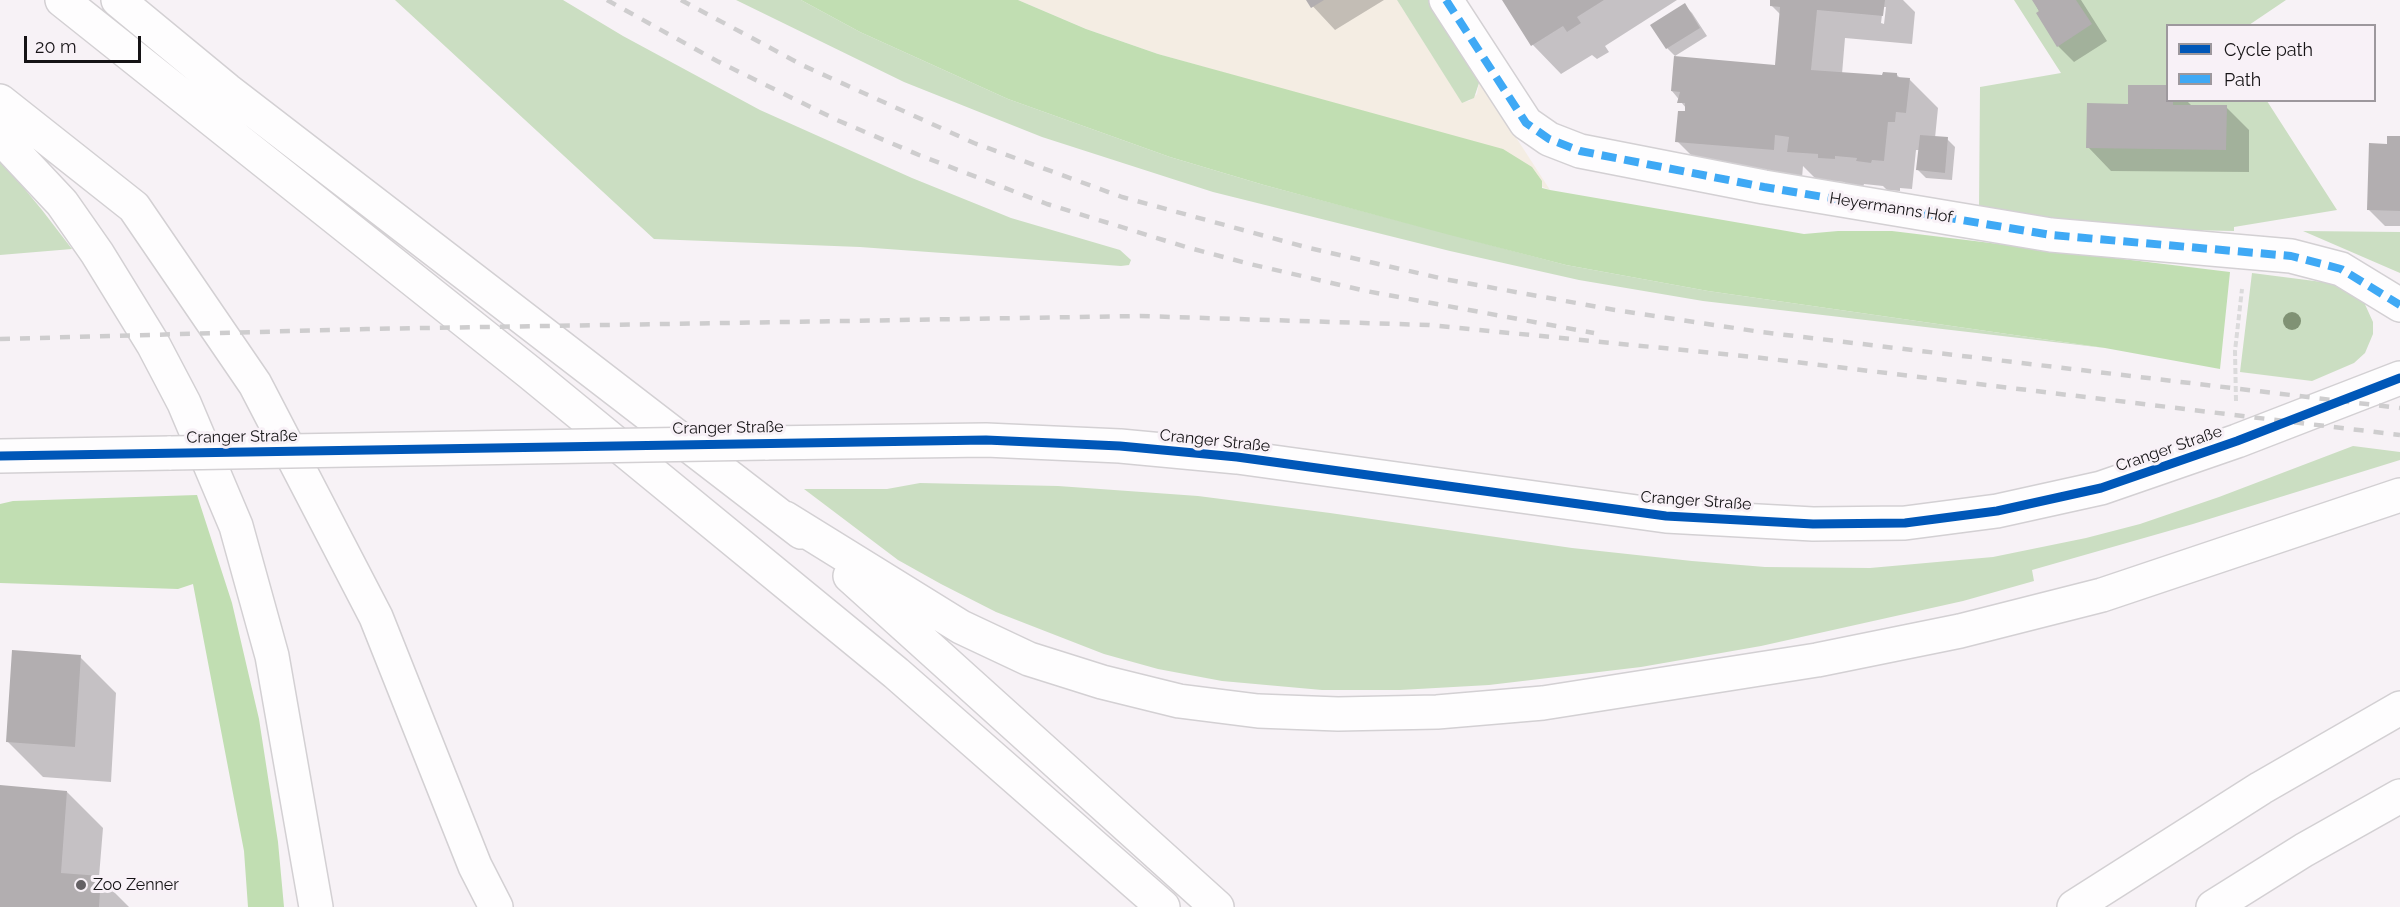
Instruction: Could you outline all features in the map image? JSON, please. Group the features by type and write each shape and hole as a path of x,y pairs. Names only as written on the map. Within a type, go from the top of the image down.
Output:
{"main road":[{"path":"62,0 529,372 896,673 1163,907"},
{"path":"118,0 227,90 785,518 1217,907"},
{"name":"Heyermanns Hof","path":"1446,0 1526,123 1549,138 1580,151 1764,187 2051,235 2291,256 2341,269 2400,305"},
{"path":"0,101 134,207 255,384 376,616 475,866 496,907"},
{"path":"0,137 62,202 97,252 153,344 184,403 236,526 272,656 316,907"},
{"name":"Cranger Straße","path":"0,456 986,440 1120,446 1237,457 1666,516 1813,524 1905,523 1998,511 2101,488 2237,441 2400,378"},
{"path":"785,518 961,627 1029,658 1102,682 1179,701 1258,711 1338,714 1437,712 1543,703 1817,660 1960,631 2102,595 2400,495"},
{"path":"2074,907 2261,788 2400,708"},
{"path":"2213,907 2304,850 2400,796"}],"path":[{"path":"2237,441 2235,351 2246,252"}],"shaded area":[{"path":"1018,0 1397,0 1462,102 1469,101 1477,94 1479,83 1477,77 1550,190 1373,115 1158,54 1086,29"}],"green space":[{"path":"395,0 563,0 623,36 760,110 912,178 1011,218 1120,250 1131,260 1129,265 1121,266 860,247 654,239"},
{"path":"736,0 801,0 860,32 1008,99 1170,157 1264,185 1566,265 1708,291 2105,348 1703,301 1579,280 1450,251 1213,192 1042,137 904,82"},
{"path":"801,0 1018,0 1086,29 1158,54 1503,149 1532,167 1542,181 1542,188 1550,190 1804,234 1838,231 1892,231 2230,272 2220,369 2105,348 1708,291 1566,265 1446,234 1170,157 1008,99 860,32"},
{"path":"1397,0 1430,0 1477,77 1479,83 1474,98 1462,103"},
{"path":"2014,0 2286,0 2250,24 2166,24 2166,102 2268,102 2337,210 2234,227 2234,231 2085,228 1979,210 1980,87 2061,73"},
{"path":"0,159 42,210 72,249 0,255"},
{"path":"2303,231 2400,232 2400,273"},
{"path":"2252,273 2338,284 2363,300 2373,322 2373,334 2365,353 2354,363 2312,381 2240,372"},
{"path":"2353,446 2400,452 2400,460 2193,524 2032,570 2034,581 1963,601 1761,646 1641,667 1489,685 1400,690 1322,690 1222,681 1158,669 1104,654 996,612 941,584 898,560 804,489 887,489 920,483 1058,486 1198,496 1572,548 1692,561 1765,567 1870,568 1993,557 2086,538 2140,524 2219,497"},
{"path":"197,495 232,603 259,719 278,842 284,907 248,907 244,851 193,584 178,589 0,583 0,504 13,501"}],"building":[{"path":"1306,0 1324,0 1311,8"},
{"path":"1502,0 1604,0 1577,17 1581,23 1567,32 1563,26 1531,46"},
{"path":"1770,0 1885,0 1883,16 1817,10 1811,70 1882,75 1883,72 1897,73 1897,77 1910,78 1906,113 1896,112 1895,122 1888,122 1884,161 1872,160 1871,163 1856,161 1857,158 1835,156 1835,159 1818,158 1818,154 1787,152 1789,137 1775,135 1774,150 1675,142 1678,111 1685,111 1685,103 1677,103 1680,92 1671,91 1674,56 1775,65 1780,7 1770,6"},
{"path":"2032,0 2076,0 2092,24 2057,47 2036,13 2039,11"},
{"path":"1685,3 1700,28 1666,49 1650,25"},
{"path":"2128,85 2166,85 2166,102 2173,102 2173,105 2227,105 2226,150 2086,148 2087,103 2128,104"},
{"path":"1920,135 1948,137 1945,173 1916,170"},
{"path":"2387,136 2400,136 2400,211 2367,210 2369,143 2387,144"},
{"path":"12,650 81,655 75,747 6,742"},
{"path":"0,785 67,791 61,873 101,876 99,907 0,907"}],"railway":[{"path":"607,0 717,61 837,120 919,155 1047,204 1186,247 1250,264 1366,291 1594,333"},
{"path":"681,0 804,66 974,143 1122,197 1309,248 1444,279 1615,310 1761,332 2400,408"},
{"path":"0,339 367,329 1140,316 1429,325 1754,357 2400,435"}],"marked path":[{"path":"1446,0 1526,123 1549,139 1580,151 1764,187 2051,235 2291,256 2341,269 2400,305"}],"cycle path":[{"path":"0,456 986,440 1120,446 1237,457 1666,516 1813,524 1905,523 1997,511 2101,488 2237,441 2400,378"}],"place":[{"name":"Zoo Zenner","path":"81,885"}]}
